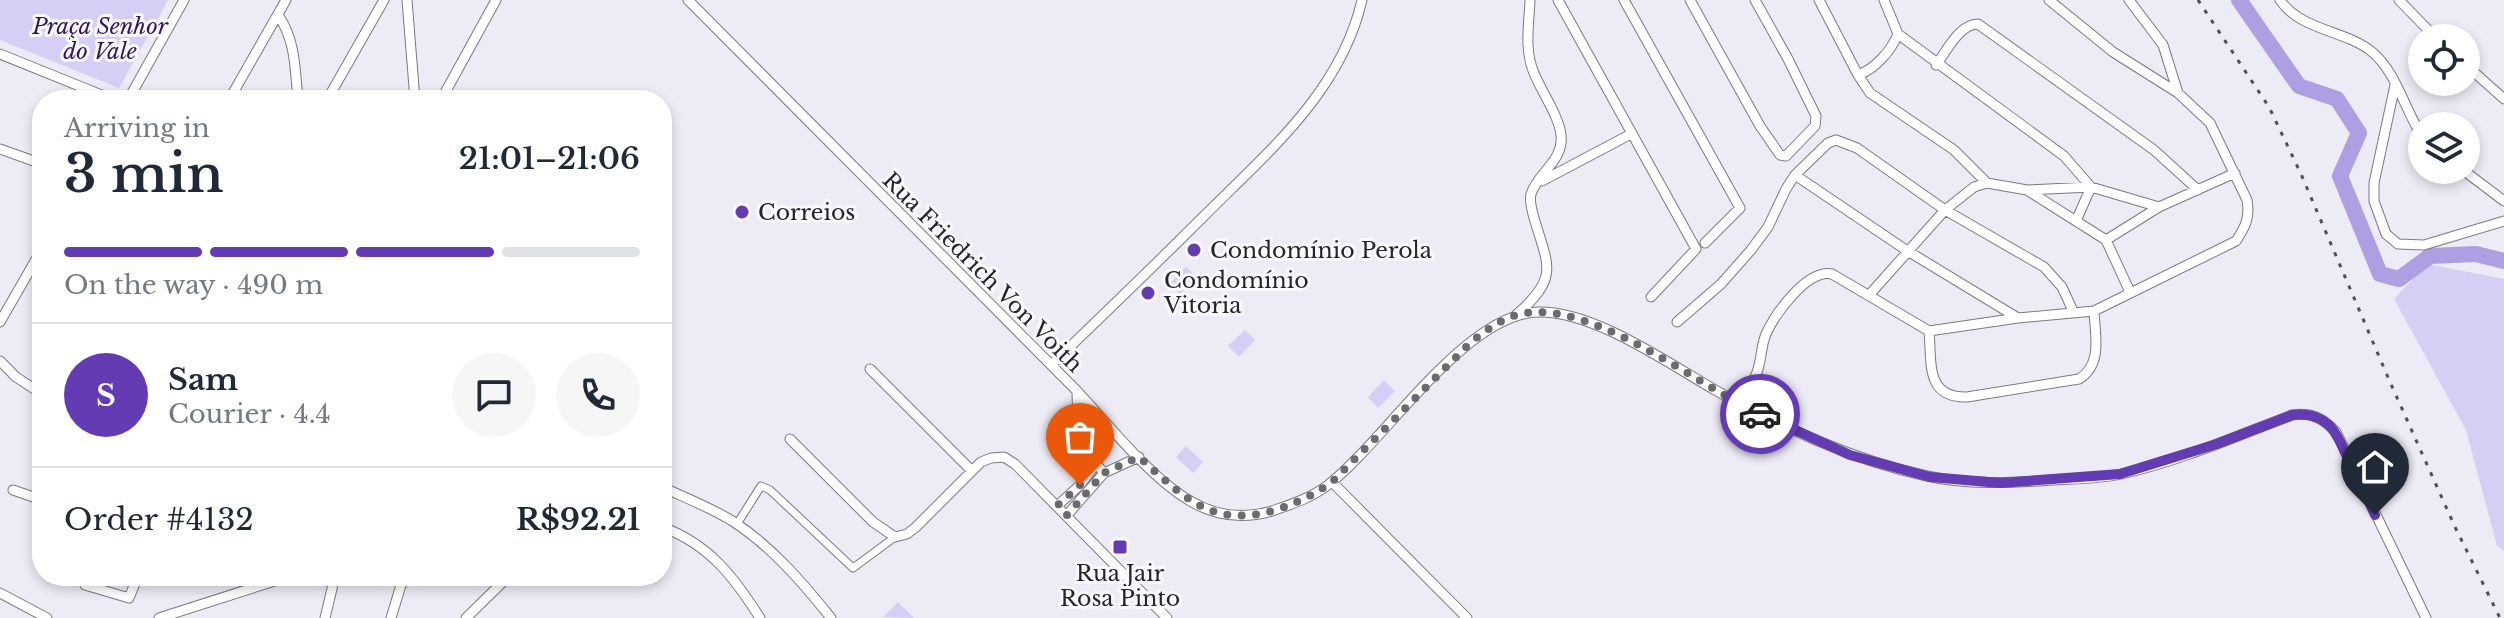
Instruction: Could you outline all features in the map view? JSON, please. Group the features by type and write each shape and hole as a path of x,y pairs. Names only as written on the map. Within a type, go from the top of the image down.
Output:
{"street":[{"path":"134,90 184,0"},
{"path":"235,90 286,0"},
{"path":"333,90 384,0"},
{"path":"407,0 414,90"},
{"path":"446,90 496,0"},
{"name":"Rua Friedrich Von Voith","path":"688,0 1139,457 1178,493 1193,503 1223,514 1241,518 1306,499 1332,482 1471,342 1494,325 1536,312 1558,313 1601,327 1736,402 1850,455 1930,477 2000,483 2120,474 2217,444 2292,415 2305,413 2315,416 2336,432 2426,618"},
{"path":"1051,365 1120,300 1307,110 1342,58 1357,24 1362,0"},
{"path":"1515,316 1539,292 1547,276 1548,260 1531,203 1536,185 1553,164 1561,134 1527,53 1530,0"},
{"path":"1558,0 1696,249 1651,297"},
{"path":"1624,0 1740,208 1705,243"},
{"path":"1690,0 1760,126 1780,155 1786,156 1815,126 1816,116 1755,0"},
{"path":"1819,0 1858,75 1878,100 1954,150 1987,183"},
{"path":"1884,0 1898,34 1936,65 2064,156 2091,187"},
{"path":"1736,402 1757,374 1765,336 1780,308 1809,279 1820,273 1832,274 1870,294 1929,331 2073,311 2094,311 2236,241 2247,226 2250,213 2215,130 2178,93 2113,52 2049,0"},
{"path":"2129,0 2163,45 2178,93"},
{"path":"2281,0 2295,16 2367,48 2383,64 2409,112"},
{"path":"2399,0 2422,24"},
{"path":"278,15 287,29 297,90"},
{"path":"1936,65 1960,32 1971,24 1978,24 2154,150 2198,190"},
{"path":"1858,75 1873,67 1898,34"},
{"path":"0,54 89,90"},
{"path":"2480,78 2504,99"},
{"path":"2395,85 2374,183 2374,201 2386,234 2398,244 2424,245 2504,221"},
{"path":"1536,185 1631,134"},
{"path":"1677,322 1721,284 1751,250 1768,227 1795,175 1828,143 1836,140 1844,141 1945,210 2044,267 2062,287 2073,311"},
{"path":"0,149 32,160"},
{"path":"2106,240 2159,207 2235,173"},
{"path":"1795,175 1906,250 2018,318"},
{"path":"1870,294 1906,250 1945,210 1974,187 1987,183 2027,190 2091,187 2159,207"},
{"path":"2480,183 2504,201"},
{"path":"2076,221 2091,187"},
{"path":"2027,190 2106,240 2130,292"},
{"path":"0,322 32,266"},
{"path":"1929,331 1934,381 1942,393 1952,398 1967,397 2079,379 2087,375 2094,366 2096,354 2094,311"},
{"path":"0,361 32,387"},
{"path":"870,369 972,471"},
{"path":"1077,391 1078,425 1082,439 1104,473"},
{"path":"790,439 873,522 898,537"},
{"path":"737,524 761,486 770,490 853,568 916,527 972,471 991,458 1004,457 1058,505 1160,616"},
{"path":"1067,515 1104,473 1139,457"},
{"path":"1058,505 1080,485 1096,464"},
{"path":"1332,482 1467,618"},
{"path":"13,490 32,497"},
{"path":"672,492 737,524 772,552 831,618"},
{"path":"672,531 702,546 720,562 760,618"},
{"path":"88,586 129,598 135,586"},
{"path":"159,618 259,586"},
{"path":"325,618 333,586"},
{"path":"391,618 401,586"},
{"path":"466,618 499,586"},
{"path":"0,593 47,618"}],"green space":[{"name":"Praça Senhor do Vale","path":"0,0 168,0 119,88 0,40"},
{"path":"2427,264 2504,279 2504,551 2497,546 2466,430 2394,299"},
{"path":"1186,267 1197,277 1180,294 1169,284"},
{"path":"1245,330 1255,340 1239,357 1228,346"},
{"path":"1384,380 1395,391 1378,408 1368,397"},
{"path":"1186,446 1203,462 1193,473 1176,457"},
{"path":"898,602 914,618 883,617"}],"waterway":[{"path":"2239,0 2299,86 2337,99 2359,133 2340,176 2380,274 2399,279 2430,256 2476,254 2504,261"}],"railway":[{"path":"2198,0 2269,107 2455,527 2500,618"}],"way so far":[{"path":"1080,485 1058,505 1067,515 1104,473 1139,457 1178,493 1208,509 1241,518 1285,507 1306,499 1332,482 1471,342 1494,325 1536,312 1558,313 1601,327 1760,414"}],"place":[{"name":"Correios","path":"742,212"},
{"name":"Condomínio Perola","path":"1194,250"},
{"name":"Condomínio Vitoria","path":"1148,293"},
{"name":"Rua Jair Rosa Pinto","path":"1120,547"}],"route":[{"path":"1760,414 1850,455 1930,477 2000,483 2120,474 2305,413 2325,421 2336,432 2375,515"}]}
